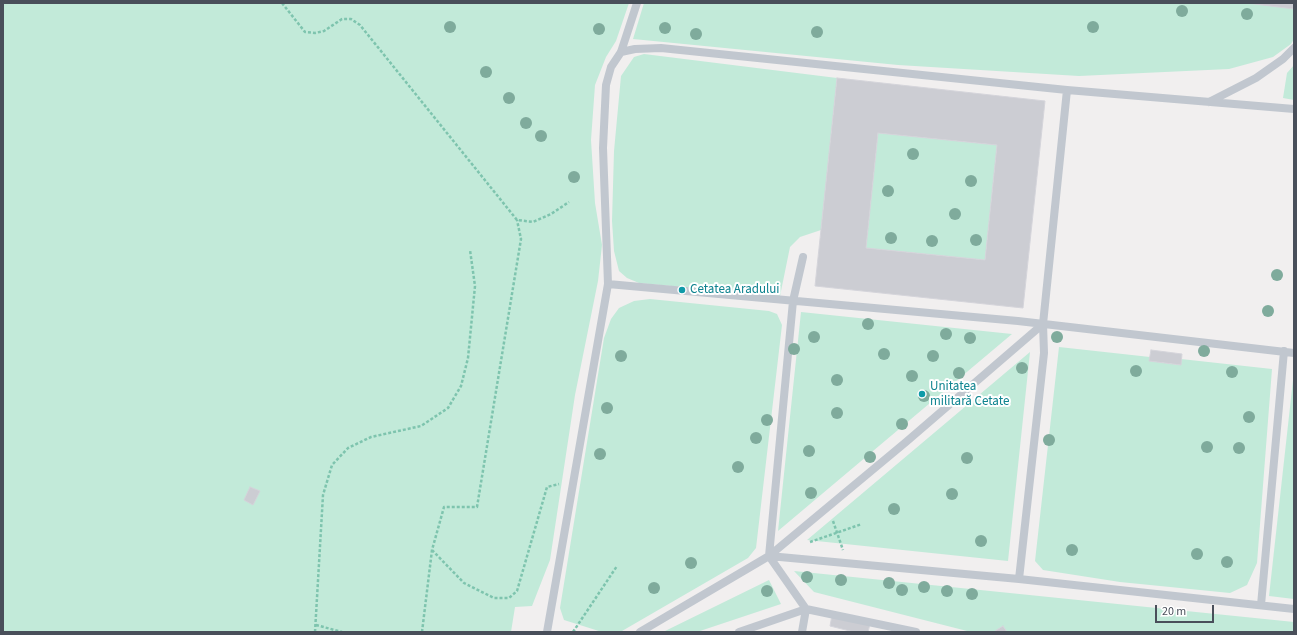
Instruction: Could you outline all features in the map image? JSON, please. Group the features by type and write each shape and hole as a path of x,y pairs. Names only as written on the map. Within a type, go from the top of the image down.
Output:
{"lane":[{"path":"547,632 608,284 603,148 606,85 611,67 621,52 636,3"},
{"path":"621,52 635,49 662,48 1067,90 1294,109"},
{"path":"1208,102 1256,78 1283,59 1294,48"},
{"path":"1019,579 1044,353 1043,324 1067,90"},
{"path":"802,632 806,609 769,556 793,301 803,257"},
{"path":"608,284 1043,324 1294,353"},
{"path":"640,632 769,556 1043,324"},
{"path":"1261,605 1284,351"},
{"path":"769,556 1019,579 1294,609"},
{"path":"739,632 806,609 916,632"}],"path":[{"path":"282,3 305,32 315,33 324,31 342,19 351,19 360,25 517,220 521,239 477,507 444,507 432,550 422,632"},
{"path":"517,220 533,222 551,214 569,202"},
{"path":"315,632 323,496 332,465 348,448 371,437 421,426 448,408 461,386 468,358 475,286 470,250"},
{"path":"432,550 464,583 494,598 509,598 518,591 548,487 573,480"},
{"path":"828,507 848,563"},
{"path":"803,544 862,524"},
{"path":"573,632 617,566"},
{"path":"316,625 342,632"}],"green space":[{"path":"3,3 629,3 616,41 606,57 595,85 591,140 595,203 602,245 598,281 575,395 550,560 532,606 515,607 511,632 3,632"},
{"path":"644,3 1294,3 1294,39 1291,44 1273,57 1229,69 1079,76 898,65 633,39"},
{"path":"644,54 837,78 821,230 800,237 790,247 780,296 639,283 627,278 619,271 614,251 612,221 614,151 621,76 634,57"},
{"path":"1294,65 1294,100 1283,98 1287,73"},
{"path":"878,133 997,145 985,260 866,248"},
{"path":"650,299 769,311 777,314 782,325 756,548 748,558 622,631 602,632 564,620 560,608 604,338 611,319 619,308 634,301"},
{"path":"801,312 1012,334 778,531"},
{"path":"1059,347 1150,357 1150,361 1180,365 1181,359 1272,369 1257,563 1247,585 1230,593 1120,582 1043,570 1035,561"},
{"path":"1030,352 1008,561 807,540"},
{"path":"1294,371 1294,599 1269,596"},
{"path":"794,571 1294,622 1294,632 1007,632 1003,626 995,632 971,632 814,592"},
{"path":"769,580 781,604 697,632 663,632"}],"building":[{"path":"1247,3 1294,3 1294,9"},
{"path":"837,78 1045,101 1023,308 815,286","holes":["878,133 997,145 985,260 866,248"]},
{"path":"1151,350 1182,354 1181,365 1149,361"},
{"path":"250,487 260,491 253,505 244,500"},
{"path":"832,615 870,624 868,632 854,632 830,626"},
{"path":"1003,626 1007,632 995,632 995,631"}],"place":[{"name":"Cetatea Aradului","path":"682,290"},
{"name":"Unitatea militară Cetate","path":"922,394"}]}
